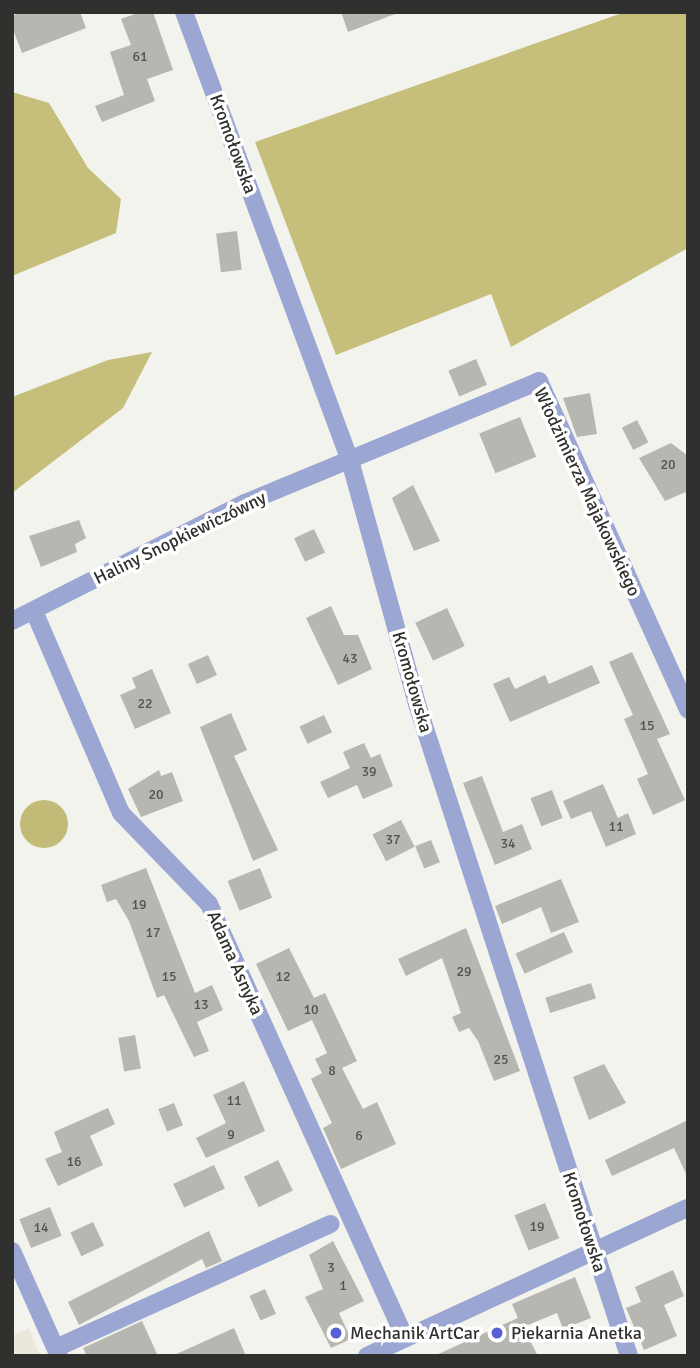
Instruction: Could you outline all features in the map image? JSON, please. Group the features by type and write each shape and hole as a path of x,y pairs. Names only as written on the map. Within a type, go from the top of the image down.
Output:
{"street":[{"name":"Kromołowska","path":"184,12 351,464 417,704 629,1356"},
{"name":"Włodzimierza Majakowskiego","path":"351,464 538,382 688,710"},
{"name":"Haliny Snopkiewiczówny","path":"12,621 245,503 351,464"},
{"name":"Adama Asnyka","path":"34,611 121,813 209,904 405,1338"},
{"path":"367,1356 688,1208"},
{"path":"12,1251 58,1352 330,1224"}],"shaded area":[{"path":"625,12 688,12 688,248 511,347 491,294 336,355 255,142"},
{"path":"12,92 49,103 88,168 121,199 116,233 12,276"},
{"path":"152,352 123,408 12,493 12,397 108,360"},
{"path":"44,800 61,807 68,824 61,841 44,848 27,841 20,824 27,807"},
{"path":"29,1328 40,1356 12,1356 12,1336"}],"building":[{"path":"22,12 80,12 86,28 22,53 12,27 12,16"},
{"path":"140,12 153,12 173,70 147,79 155,101 102,122 95,106 124,95 110,52 131,45 121,19"},
{"path":"341,12 395,12 395,14 348,32"},
{"path":"237,231 242,270 221,272 216,234"},
{"path":"476,359 487,385 459,396 448,371"},
{"path":"590,393 597,434 577,437 563,398"},
{"path":"520,417 536,457 495,473 479,433"},
{"path":"637,420 648,442 633,450 622,428"},
{"path":"671,443 688,456 688,491 665,501 639,458"},
{"path":"413,485 440,541 414,551 392,498"},
{"path":"79,520 86,538 75,544 77,552 41,567 29,536"},
{"path":"314,529 325,553 305,562 294,538"},
{"path":"331,606 344,635 358,635 372,669 338,685 306,618"},
{"path":"447,608 465,646 433,661 415,623"},
{"path":"632,652 670,734 657,739 685,800 653,815 637,779 648,774 624,719 633,715 609,662"},
{"path":"208,655 217,675 197,684 188,664"},
{"path":"592,665 600,683 510,722 493,684 509,677 515,689 545,675 549,684"},
{"path":"152,669 171,713 135,729 120,695 136,688 132,678"},
{"path":"231,713 247,750 234,756 278,850 253,861 200,727"},
{"path":"324,715 332,732 308,744 300,726"},
{"path":"364,743 371,758 380,754 393,786 363,799 357,785 328,798 320,782 350,768 343,752"},
{"path":"159,770 161,776 172,772 183,801 141,817 128,789"},
{"path":"482,776 503,832 522,824 532,849 495,865 463,783"},
{"path":"603,784 618,818 628,813 636,834 606,847 591,811 571,819 563,801"},
{"path":"552,790 563,818 541,826 531,798"},
{"path":"401,820 415,847 386,861 372,835"},
{"path":"431,840 440,862 424,869 415,846"},
{"path":"146,868 195,993 212,985 223,1010 197,1022 209,1051 194,1057 164,995 157,998 129,921 116,899 107,902 101,885"},
{"path":"260,868 272,898 240,911 228,881"},
{"path":"561,879 579,922 551,933 541,907 502,924 495,906"},
{"path":"466,928 520,1071 494,1081 478,1041 469,1028 459,1032 452,1017 461,1013 442,958 406,976 398,959"},
{"path":"564,932 573,952 525,974 516,954"},
{"path":"289,948 314,998 325,993 357,1061 342,1068 363,1109 377,1102 396,1144 341,1169 323,1128 332,1123 311,1079 322,1073 315,1059 327,1053 312,1020 288,1031 256,964"},
{"path":"591,983 596,998 550,1013 545,998"},
{"path":"135,1035 141,1068 124,1071 118,1038"},
{"path":"604,1064 626,1103 589,1120 573,1077"},
{"path":"244,1081 265,1131 206,1158 196,1138 226,1123 213,1095"},
{"path":"174,1103 183,1125 167,1132 158,1109"},
{"path":"108,1108 115,1124 90,1136 103,1165 58,1186 45,1159 62,1152 54,1132"},
{"path":"688,1120 688,1178 674,1148 612,1176 605,1160"},
{"path":"278,1160 293,1191 259,1207 244,1177"},
{"path":"214,1165 225,1189 184,1208 173,1184"},
{"path":"545,1203 559,1238 529,1251 514,1215"},
{"path":"50,1207 62,1236 31,1248 19,1219"},
{"path":"93,1222 104,1246 81,1256 70,1233"},
{"path":"209,1231 222,1261 206,1268 202,1259 79,1325 68,1302"},
{"path":"333,1241 364,1301 339,1313 351,1339 331,1348 305,1297 323,1289 309,1255"},
{"path":"673,1270 684,1296 664,1305 677,1336 644,1350 626,1308 641,1302 635,1287"},
{"path":"575,1277 591,1318 563,1329 557,1313 523,1327 538,1356 434,1356 518,1318 512,1304"},
{"path":"265,1289 276,1314 260,1321 249,1296"},
{"path":"142,1321 158,1356 87,1356 83,1348"},
{"path":"234,1328 246,1356 172,1356"}],"place":[{"name":"Mechanik ArtCar","path":"336,1333"},
{"name":"Piekarnia Anetka","path":"497,1333"}]}
